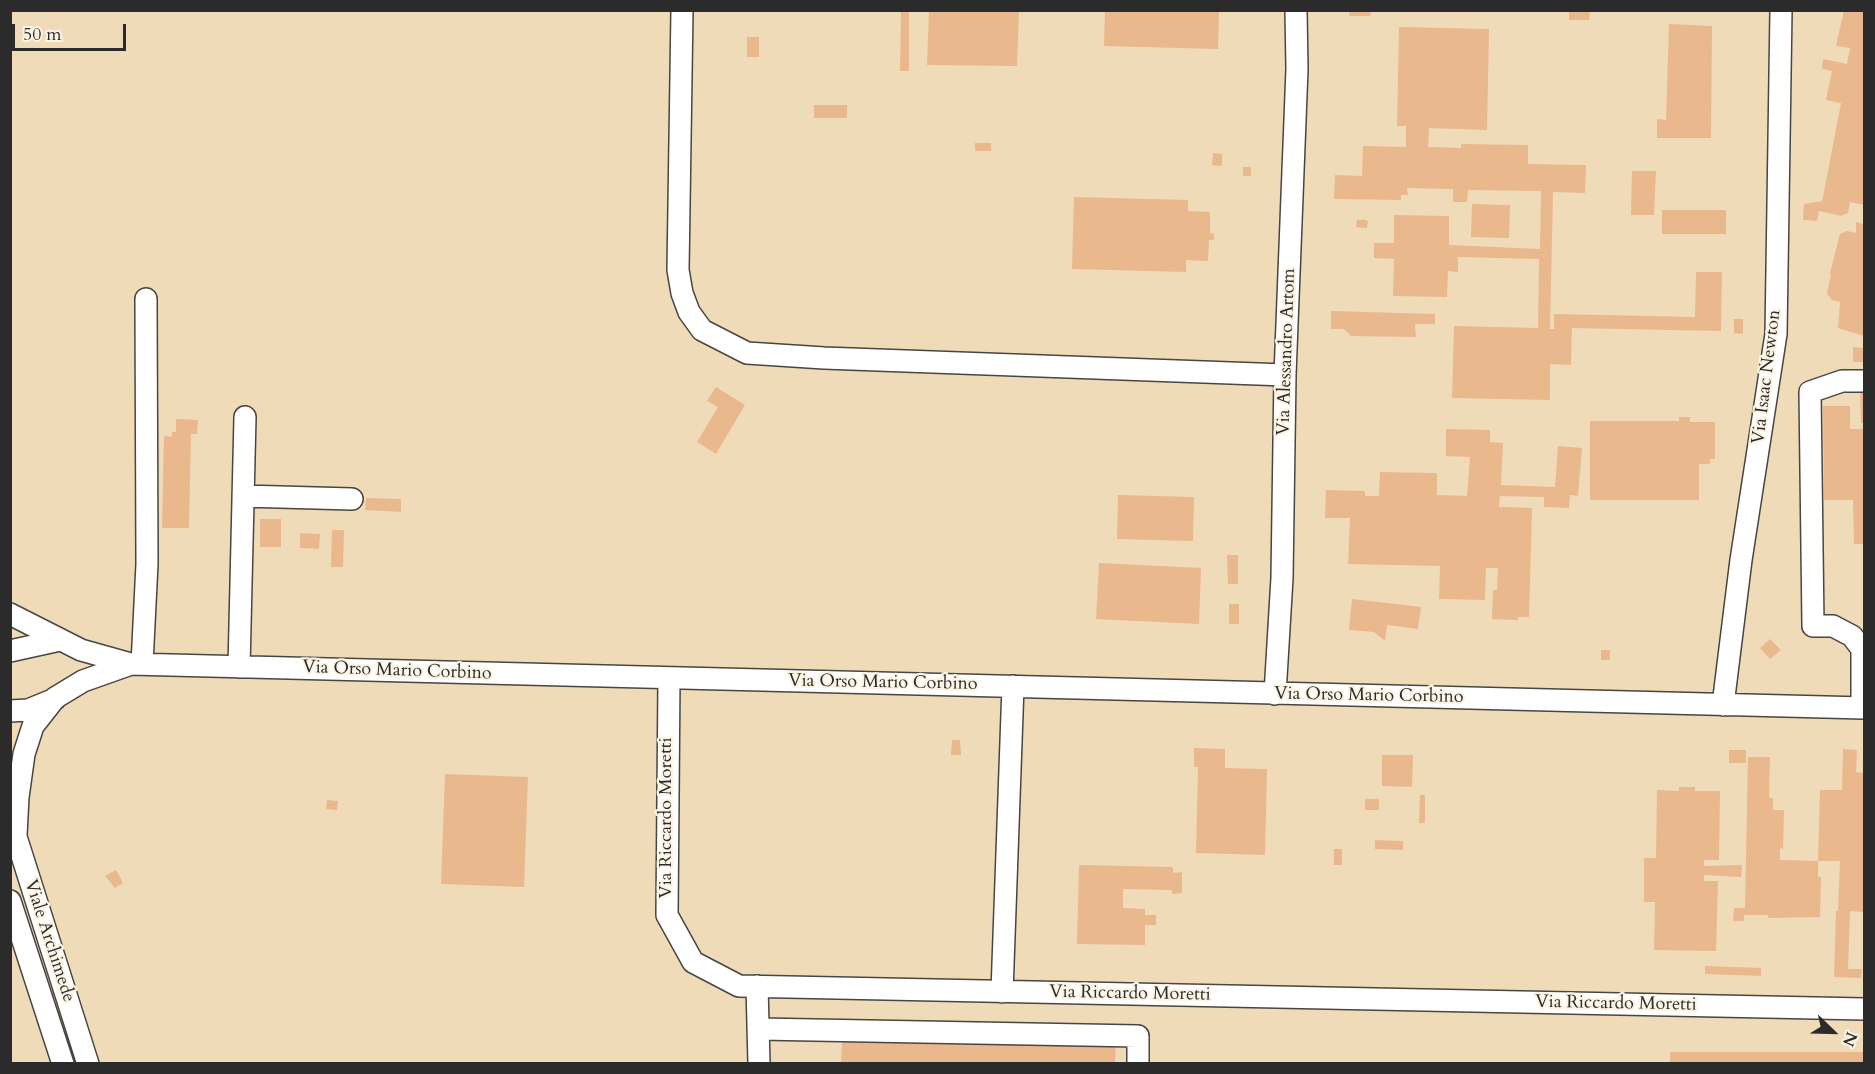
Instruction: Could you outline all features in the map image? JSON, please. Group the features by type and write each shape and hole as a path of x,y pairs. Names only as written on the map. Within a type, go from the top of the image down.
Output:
{"street":[{"path":"682,10 678,270 682,293 689,312 702,330 747,353 824,358 1285,375"},
{"name":"Via Alessandro Artom","path":"1275,693 1282,578 1285,375 1297,69 1296,10"},
{"name":"Via Isaac Newton","path":"1723,705 1741,560 1776,334 1781,10"},
{"path":"10,614 81,650 136,664 147,564 146,300"},
{"path":"1863,708 1863,649 1852,636 1833,626 1813,626 1810,392 1842,381 1864,381"},
{"path":"239,667 245,417"},
{"path":"243,496 352,499"},
{"path":"10,651 60,640"},
{"name":"Via Orso Mario Corbino","path":"13,826 24,754 33,726 55,699 83,681 136,664 1863,708"},
{"name":"Via Riccardo Moretti","path":"669,678 666,915 693,962 739,986 1864,1009"},
{"path":"1002,992 1013,687"},
{"path":"10,711 28,710 55,699"},
{"name":"Viale Archimede","path":"13,826 88,1064"},
{"name":"Viale Archimede","path":"10,901 63,1064"},
{"path":"757,986 760,1029 759,1064"},
{"path":"760,1029 1138,1036 1138,1064"}],"building":[{"path":"901,10 909,10 909,71 900,71"},
{"path":"929,10 1019,10 1017,66 927,65"},
{"path":"1105,10 1219,10 1218,49 1104,46"},
{"path":"1350,10 1371,10 1370,16 1349,16"},
{"path":"1569,10 1590,10 1589,20 1569,20"},
{"path":"1844,10 1864,10 1864,205 1850,202 1848,213 1841,216 1819,211 1817,221 1803,220 1804,204 1822,201 1823,197 1841,103 1826,100 1832,71 1822,69 1823,59 1847,64 1850,48 1836,46"},
{"path":"1669,24 1712,26 1711,138 1657,138 1657,119 1666,120"},
{"path":"1399,27 1489,29 1487,130 1429,128 1428,147 1461,148 1461,144 1528,145 1528,164 1586,165 1585,193 1553,192 1550,329 1554,329 1554,314 1695,317 1696,272 1722,272 1721,331 1572,328 1571,365 1550,364 1550,400 1452,398 1454,326 1538,328 1539,259 1458,257 1458,272 1448,271 1447,297 1393,296 1394,259 1374,258 1374,243 1394,243 1394,215 1449,216 1449,245 1540,249 1541,191 1468,190 1467,202 1453,202 1453,189 1407,188 1408,195 1401,195 1401,200 1334,199 1335,175 1362,176 1363,146 1406,147 1406,126 1397,126"},
{"path":"747,37 759,37 759,57 747,57"},
{"path":"814,105 847,105 847,118 814,118"},
{"path":"975,143 991,143 991,151 975,151"},
{"path":"1213,153 1222,154 1222,166 1212,165"},
{"path":"1243,167 1251,167 1251,176 1243,176"},
{"path":"1632,171 1656,171 1654,215 1631,215"},
{"path":"1074,197 1188,200 1188,211 1210,212 1210,233 1214,234 1214,240 1209,240 1208,261 1186,260 1186,272 1072,269"},
{"path":"1472,204 1510,205 1509,238 1471,237"},
{"path":"1662,210 1726,210 1726,234 1662,234"},
{"path":"1357,220 1368,221 1367,228 1356,227"},
{"path":"1856,222 1864,224 1864,336 1838,328 1840,302 1832,300 1827,294 1840,234 1847,231 1856,233"},
{"path":"1331,311 1435,314 1435,324 1415,324 1416,337 1351,336 1344,329 1331,329"},
{"path":"1734,319 1743,319 1743,334 1734,333"},
{"path":"1853,347 1863,348 1863,362 1853,362"},
{"path":"716,387 745,405 716,454 697,442 718,407 707,401"},
{"path":"1860,392 1864,392 1864,423 1861,423"},
{"path":"1823,406 1850,406 1850,429 1864,429 1864,544 1854,544 1853,500 1824,500"},
{"path":"1679,417 1690,417 1690,422 1715,422 1715,459 1710,459 1710,464 1699,464 1699,500 1590,500 1590,421 1679,421"},
{"path":"176,419 198,420 197,434 191,434 189,528 162,528 164,436 172,437 172,432 176,432"},
{"path":"1446,429 1490,430 1490,442 1503,443 1501,485 1555,487 1558,446 1582,448 1578,496 1570,495 1569,508 1544,507 1544,497 1500,496 1499,507 1532,508 1529,617 1518,617 1518,620 1492,619 1493,590 1497,590 1498,568 1486,568 1485,600 1439,599 1440,566 1348,564 1350,518 1325,518 1326,490 1365,491 1365,496 1379,496 1380,472 1437,473 1437,495 1467,496 1470,457 1446,456"},
{"path":"1118,495 1194,497 1193,541 1117,539"},
{"path":"366,498 401,499 401,512 365,510"},
{"path":"260,519 281,519 281,547 260,547"},
{"path":"332,530 344,530 343,567 331,567"},
{"path":"300,533 320,534 319,549 300,548"},
{"path":"1227,555 1238,555 1238,584 1228,584"},
{"path":"1099,563 1201,568 1199,624 1096,619"},
{"path":"1352,599 1421,607 1418,629 1387,625 1385,641 1374,632 1349,630"},
{"path":"1229,604 1239,604 1239,624 1229,624"},
{"path":"1770,639 1781,650 1770,659 1760,648"},
{"path":"1601,650 1610,650 1610,660 1601,660"},
{"path":"952,740 960,740 961,755 951,755"},
{"path":"1194,748 1225,749 1225,768 1267,769 1265,855 1196,853 1198,767 1194,767"},
{"path":"1843,749 1857,750 1856,772 1864,773 1864,912 1850,911 1848,969 1862,969 1861,978 1834,977 1840,861 1818,861 1820,790 1842,790"},
{"path":"1729,750 1746,750 1746,763 1729,763"},
{"path":"1382,755 1413,755 1412,787 1382,786"},
{"path":"1748,757 1770,757 1769,798 1773,798 1773,810 1784,810 1783,849 1780,848 1780,860 1818,861 1818,877 1821,877 1820,917 1768,918 1768,915 1744,915 1744,921 1733,921 1734,908 1745,908"},
{"path":"445,774 528,777 524,887 441,884"},
{"path":"1679,787 1695,787 1695,791 1720,791 1719,860 1704,860 1704,866 1742,865 1741,877 1704,875 1704,881 1718,881 1716,951 1654,950 1655,902 1644,902 1644,858 1656,858 1657,790 1679,791"},
{"path":"1420,795 1425,795 1425,823 1419,823"},
{"path":"1365,799 1379,799 1379,810 1365,810"},
{"path":"327,800 338,801 337,810 326,809"},
{"path":"1375,840 1403,841 1403,850 1375,849"},
{"path":"1334,849 1342,849 1342,865 1334,865"},
{"path":"1079,865 1173,867 1173,873 1182,872 1182,893 1172,894 1172,890 1123,889 1123,908 1145,909 1145,915 1156,915 1156,925 1145,925 1145,945 1077,944"},
{"path":"116,870 123,883 115,888 105,876"},
{"path":"1705,966 1761,968 1761,976 1705,974"},
{"path":"842,1040 1116,1045 1115,1064 841,1064"},
{"path":"1670,1052 1864,1052 1864,1064 1670,1064"}]}
